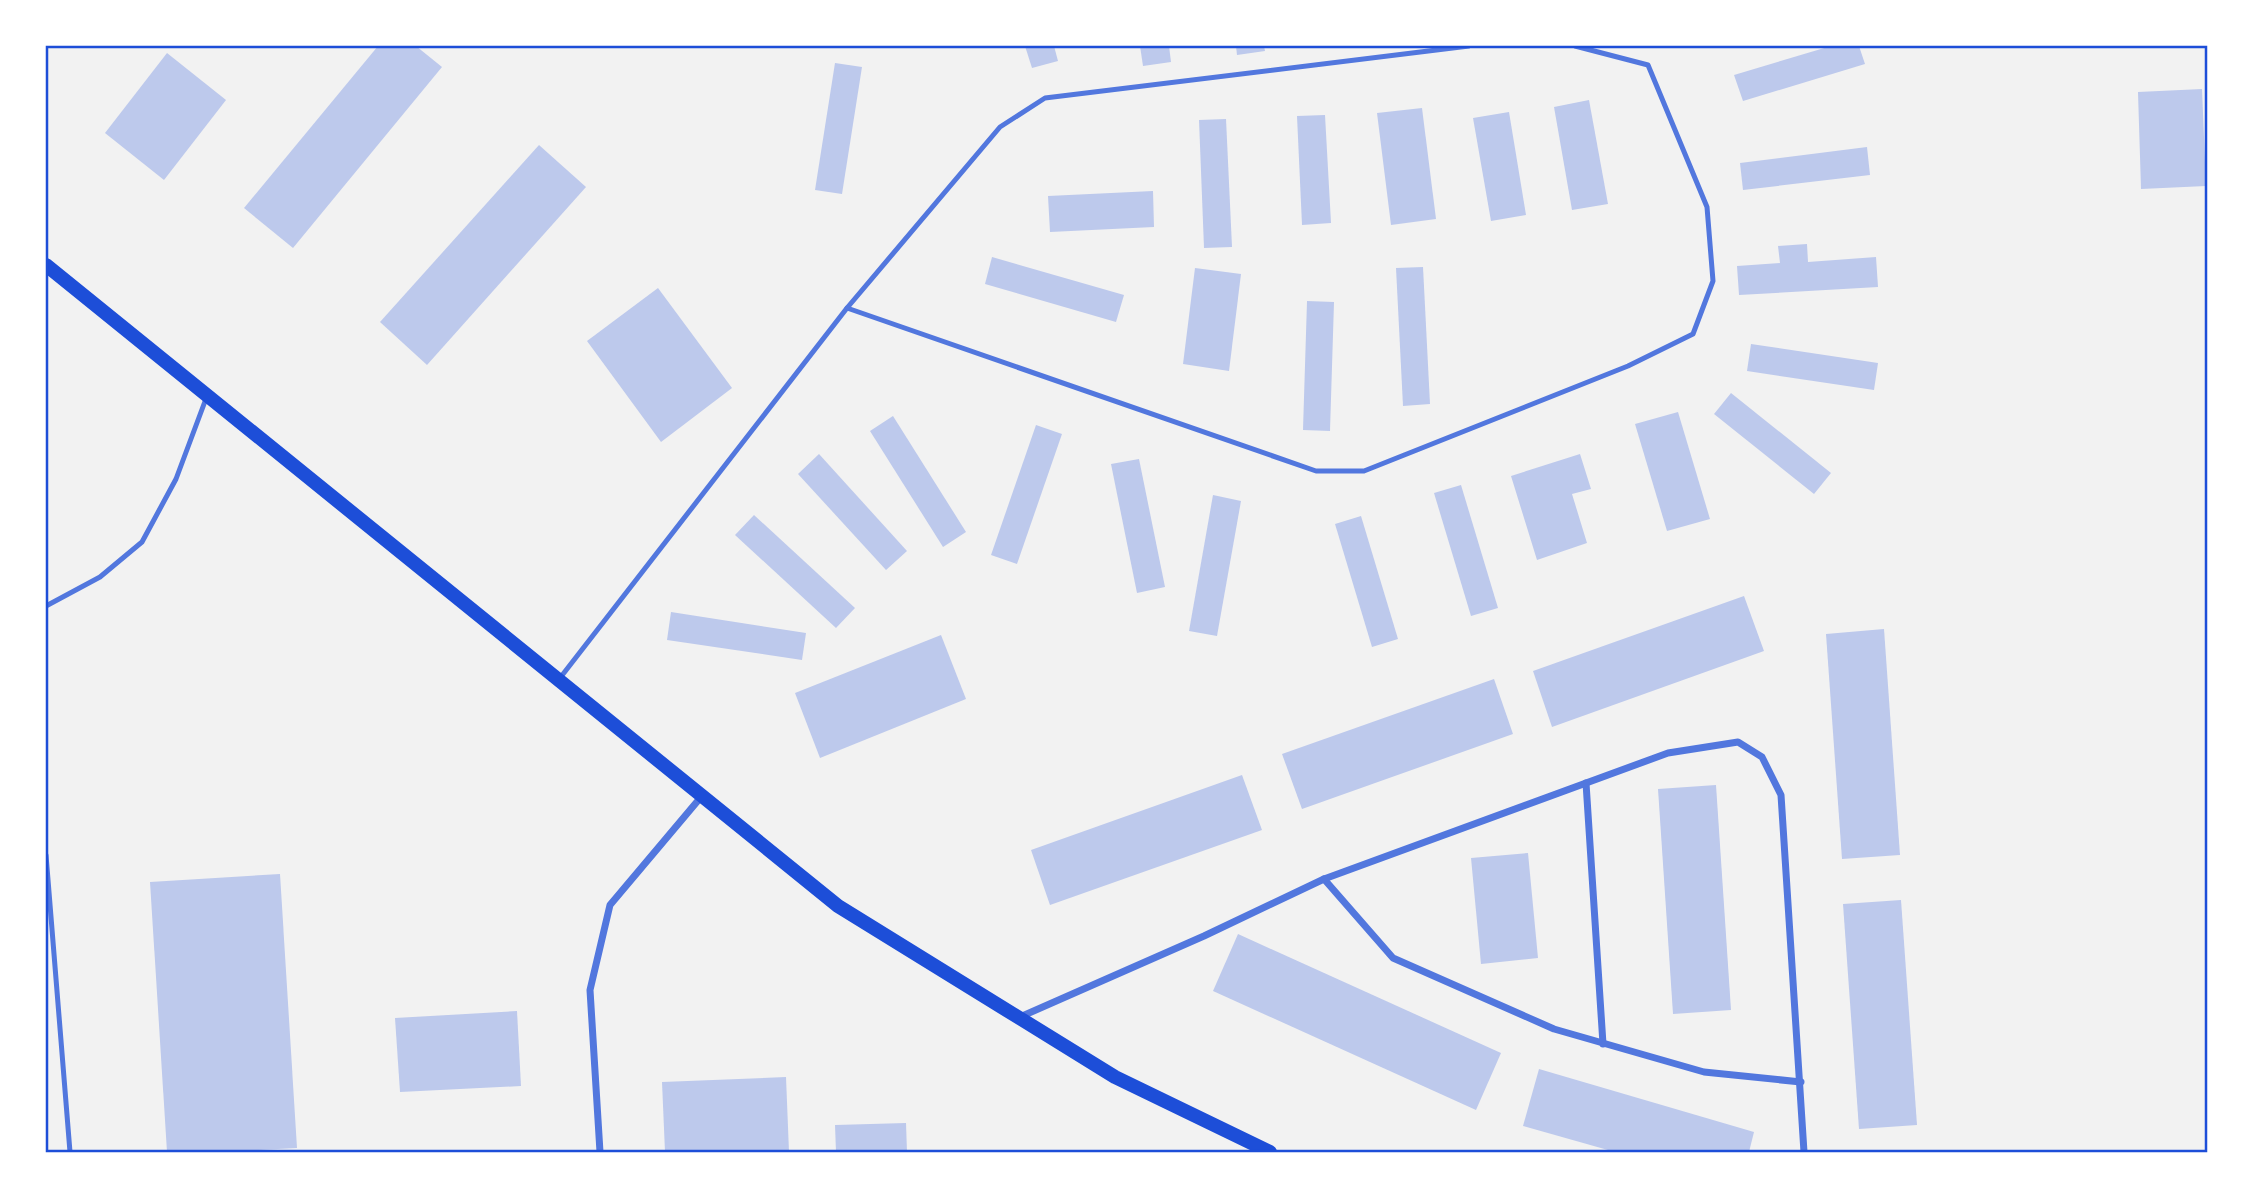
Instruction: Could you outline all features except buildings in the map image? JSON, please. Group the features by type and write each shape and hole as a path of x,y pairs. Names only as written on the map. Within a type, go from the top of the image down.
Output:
{"main road":[{"path":"46,265 838,906 1115,1077 1270,1153"}],"street":[{"path":"1019,1018 1204,936 1324,879 1668,753 1738,742 1762,757 1781,795 1804,1153"},
{"path":"1586,783 1603,1044"},
{"path":"600,1153 590,990 610,905 701,797"},
{"path":"1324,879 1393,958 1554,1029 1704,1072 1801,1083"}],"lane":[{"path":"558,681 847,308 1000,127 1045,98 1469,46"},
{"path":"847,308 1315,471 1364,471 1628,366 1693,334 1713,281 1707,207 1648,65 1575,46"},
{"path":"46,606 100,577 142,542 176,479 207,396"},
{"path":"46,855 69,1153"}]}
